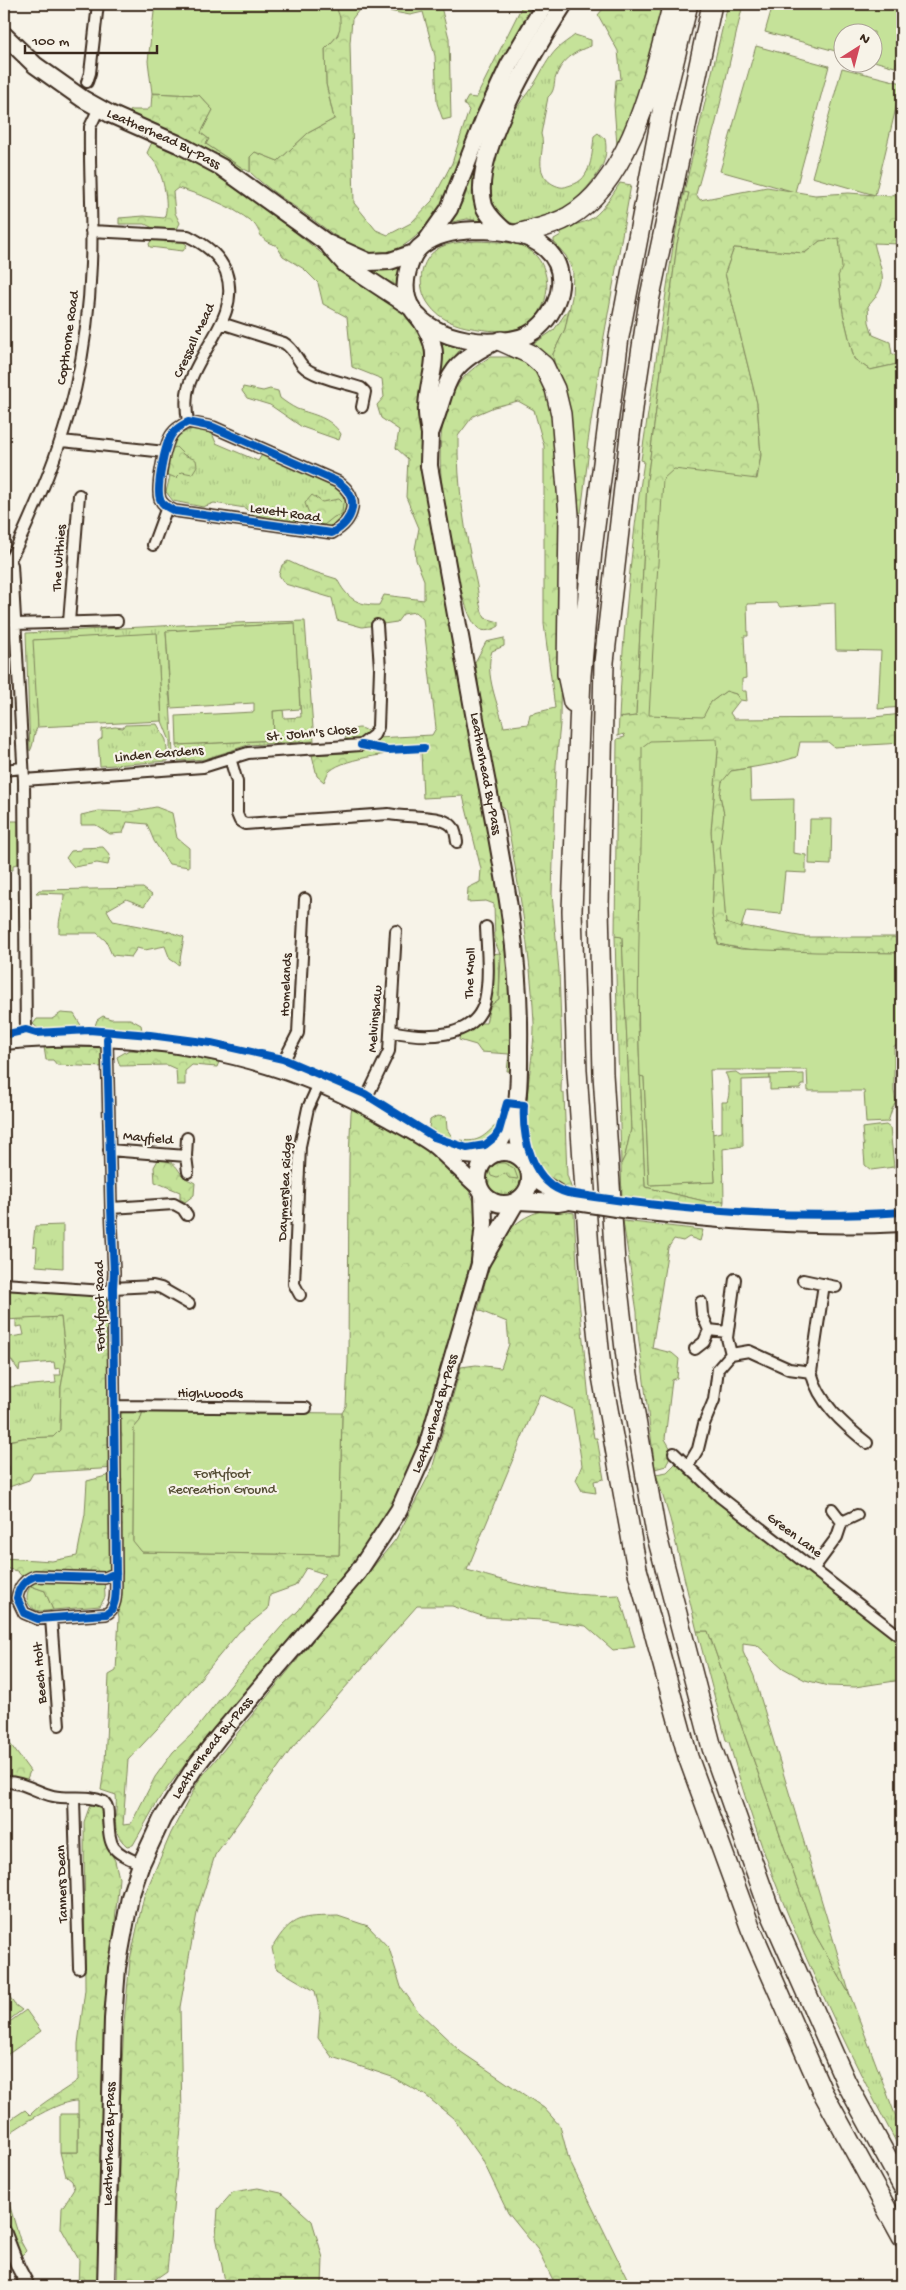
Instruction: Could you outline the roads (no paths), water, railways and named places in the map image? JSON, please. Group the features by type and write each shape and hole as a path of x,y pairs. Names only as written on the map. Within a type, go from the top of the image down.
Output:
{"highway":[{"path":"512,233 544,227 567,218 590,201 610,179 633,134 673,4"},
{"path":"688,4 664,102 619,337 592,550 578,720 572,911 577,1071 589,1255 602,1376 638,1569 688,1757 750,1929 822,2090 902,2237"},
{"path":"712,4 649,301 634,400 604,662 599,907 603,1074 615,1264 628,1375 656,1533 712,1748 770,1911 846,2082 902,2185"},
{"path":"497,342 530,354 544,366 555,389 561,414 568,515 567,674 578,720"}],"main road":[{"path":"545,4 509,65 485,116 449,209 420,248 406,277 406,290 415,313 434,330 446,335 474,342 497,342 521,337 535,331 554,309 560,282 555,261 547,250 539,244 512,233 494,221 485,207 482,190 485,168 499,123 523,73 564,4"},
{"name":"Leatherhead By-Pass","path":"4,35 49,76 99,108 178,144 221,167 327,243 369,262 390,261 420,248"},
{"path":"420,248 453,232 482,230 512,233"},
{"name":"Leatherhead By-Pass","path":"327,243 345,264 415,313 432,338 434,373 427,407 430,435 429,466 514,936 520,1018 519,1072 514,1114 522,1159"},
{"name":"Leatherhead By-Pass","path":"430,435 451,373 472,353 497,342"},
{"path":"4,1042 107,1039 150,1042 209,1051 280,1068 363,1105 434,1146 466,1156 490,1156 508,1152 522,1159 529,1170 530,1176 527,1190 517,1201"},
{"name":"Leatherhead By-Pass","path":"490,1156 514,1114"},
{"path":"434,1146 481,1191 498,1204 517,1201 558,1203 570,1201 629,1210 727,1220 853,1224 902,1223"},
{"path":"481,1191 478,1172 490,1156"},
{"path":"530,1176 570,1201"},
{"name":"Leatherhead By-Pass","path":"107,2284 113,2019 117,1968 130,1897 141,1864 162,1819 195,1767 358,1572 399,1510 428,1447 480,1264 484,1223 481,1191"},
{"name":"Leatherhead By-Pass","path":"480,1264 517,1201"}],"street":[{"path":"87,82 90,73 98,4"},
{"name":"Copthorne Road","path":"6,562 44,486 62,441 75,398 83,354 90,296 90,127 93,117 99,108"},
{"name":"Cressall Mead","path":"91,231 188,236 201,242 214,253 223,266 228,279 228,302 221,323 188,387 186,408 188,422"},
{"path":"221,323 284,342 292,348 303,366 311,372 361,388 365,392 362,407"},
{"path":"153,545 167,507 161,500 159,492 165,452 172,433 188,422"},
{"name":"Levett Road","path":"167,507 176,511 332,533 346,522 350,515 351,495 338,482 213,427 188,422"},
{"path":"62,441 165,452"},
{"name":"The Withies","path":"70,622 79,495"},
{"path":"6,562 12,565 24,780 26,1040"},
{"path":"15,624 117,621"},
{"name":"St. John's Close","path":"230,758 248,753 360,745 368,741 378,727 380,668 377,625"},
{"path":"230,758 237,782 237,814 240,821 245,824 389,814 402,817 431,818 449,824 453,827 456,842"},
{"name":"Linden Gardens","path":"24,780 203,767 230,758"},
{"path":"4,770 22,768"},
{"name":"Homelands","path":"280,1068 298,1033 305,899"},
{"name":"The Knoll","path":"391,1032 442,1035 466,1026 476,1017 485,1000 486,927"},
{"name":"Melvinshaw","path":"363,1105 387,1058 391,1032 396,931"},
{"name":"Fortyfoot Road","path":"107,1039 114,1273 112,1288 116,1573 115,1600 110,1612 51,1618 30,1617 19,1606 16,1598 18,1591 28,1578 35,1576 59,1575 105,1578 116,1573"},
{"name":"Daymerslea Ridge","path":"300,1295 294,1284 300,1146 308,1108 319,1084"},
{"name":"Mayfield","path":"187,1138 186,1156 188,1172"},
{"name":"Mayfield","path":"109,1150 186,1156"},
{"path":"111,1208 174,1204 183,1208 187,1215"},
{"path":"731,1354 726,1338 735,1280"},
{"path":"802,1280 836,1287"},
{"path":"4,1284 104,1291 112,1288 153,1286 162,1288 189,1304"},
{"path":"824,1284 810,1372 827,1406 847,1427 867,1443"},
{"path":"701,1302 702,1314 710,1330"},
{"path":"710,1330 727,1332"},
{"path":"695,1349 704,1342 710,1330"},
{"path":"688,1466 698,1449 704,1424 714,1400 718,1369 731,1354 749,1351 789,1370 810,1372"},
{"name":"Highwoods","path":"114,1406 306,1408"},
{"name":"Green Lane","path":"674,1453 719,1496 902,1638"},
{"path":"832,1509 842,1522"},
{"path":"814,1568 837,1537 842,1522 857,1515"},
{"name":"Beech Holt","path":"51,1618 59,1725"},
{"path":"4,1782 16,1783 53,1796 74,1799 94,1798 104,1802 108,1812 109,1841 121,1854 141,1864"},
{"name":"Tanners Dean","path":"74,1799 79,1968"},
{"path":"4,2231 18,2267 28,2286"}],"park label":[{"name":"Fortyfoot Recreation Ground","path":"222,1482"}]}
